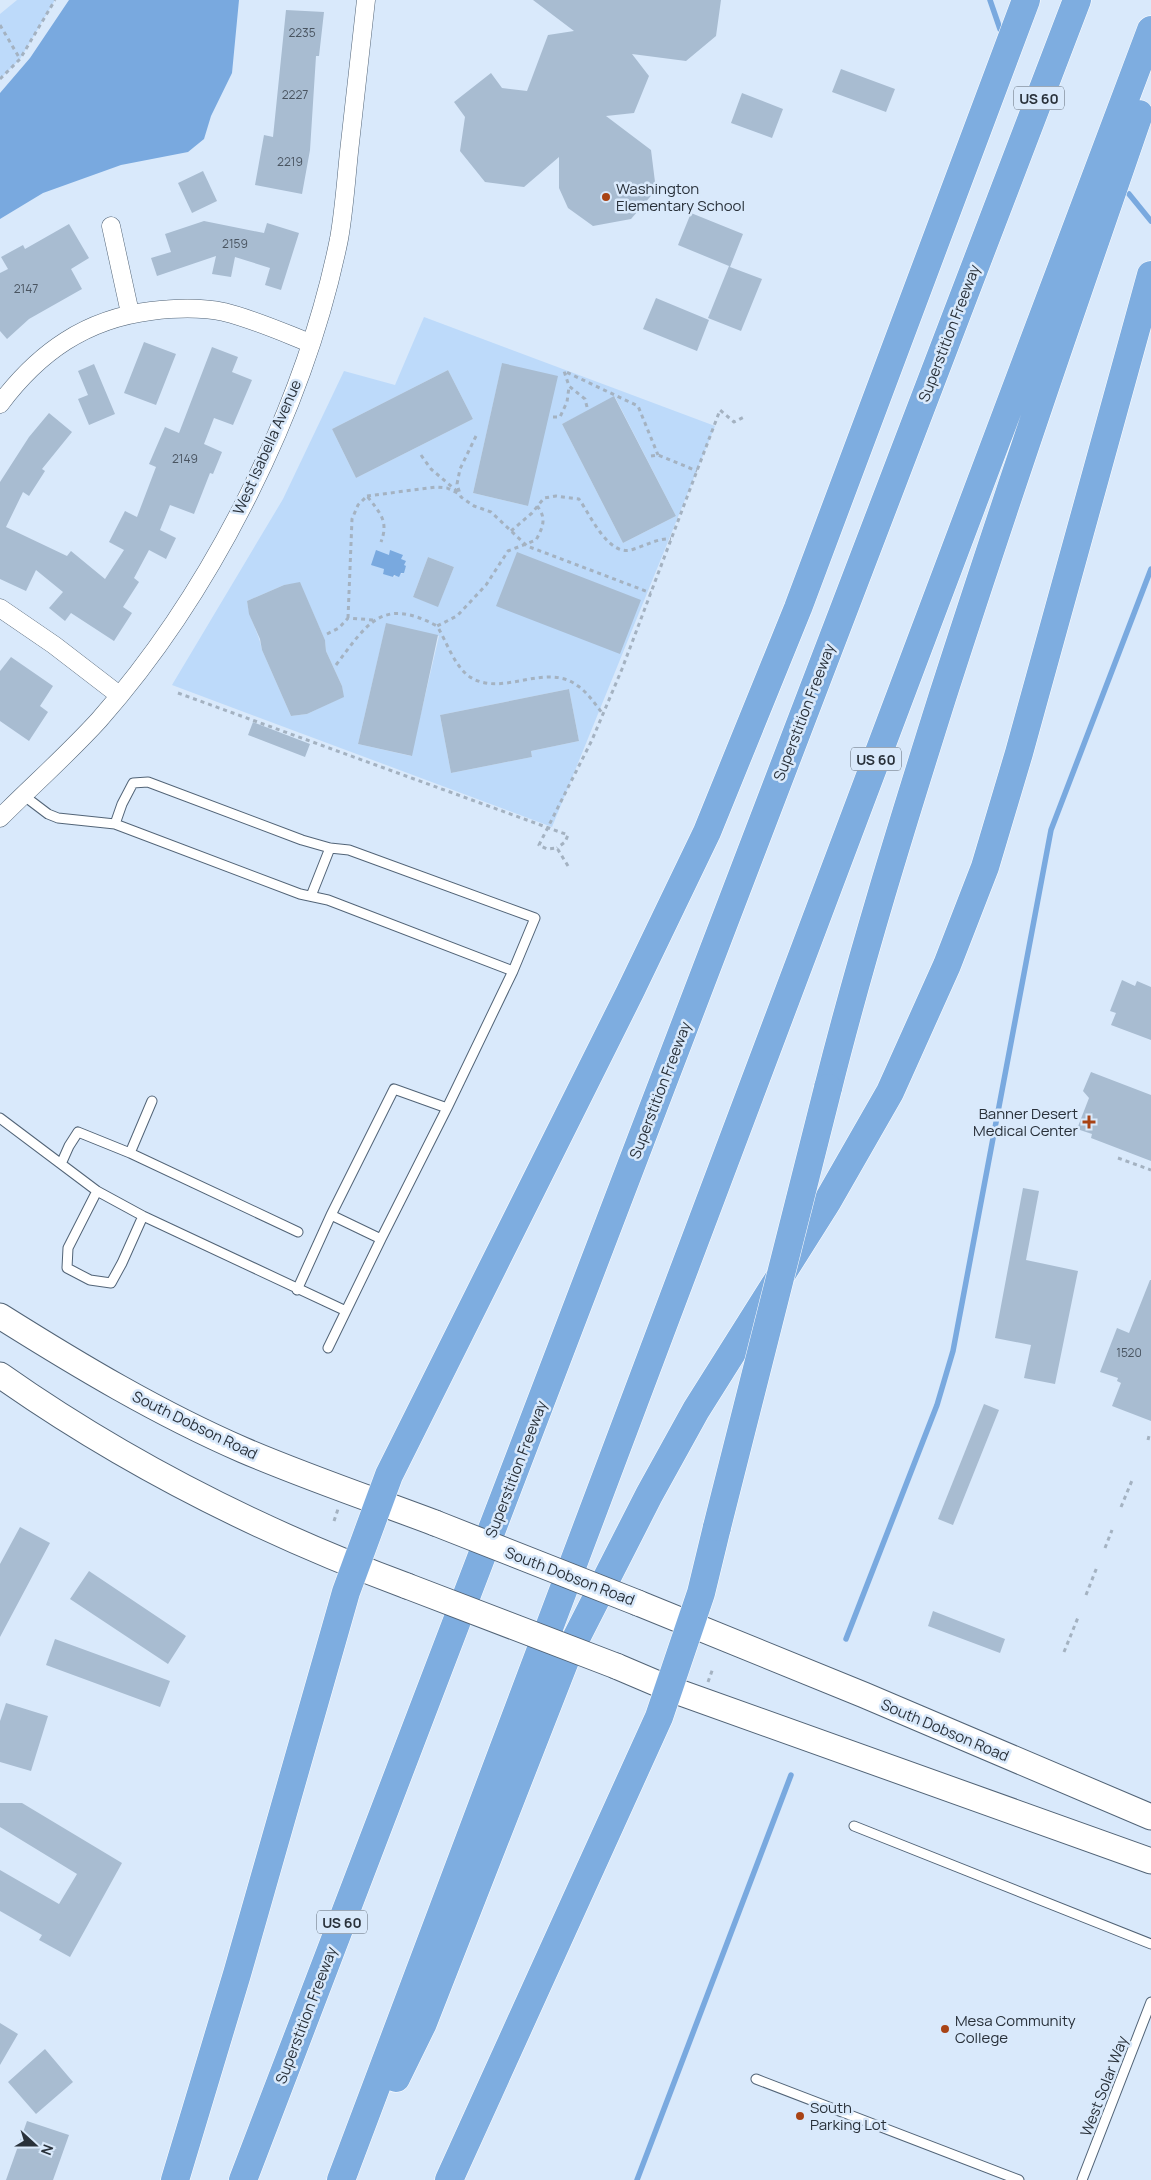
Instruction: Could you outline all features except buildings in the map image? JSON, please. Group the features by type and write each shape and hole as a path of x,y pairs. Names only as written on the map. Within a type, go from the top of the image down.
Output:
{"highway":[{"path":"175,2180 355,1567 389,1475 626,1001 707,832 798,608 1026,0"},
{"path":"1001,196 1064,0"},
{"name":"Superstition Freeway","path":"243,2180 1077,0"},
{"name":"US 60","path":"340,2180 1151,30"},
{"path":"449,2180 550,1962 670,1689 691,1624 717,1527 858,970 887,872 1005,502 1151,79"},
{"path":"346,2180 423,2023 566,1658 649,1495 696,1410 827,1202 890,1092 947,965 985,867 1019,753 1151,275"}],"main road":[{"name":"South Dobson Road","path":"0,1316 119,1388 185,1423 243,1450 691,1624 1151,1817"},
{"path":"0,1376 52,1412 157,1473 258,1523 355,1567 616,1666 670,1689 1151,1861"}],"street":[{"name":"West Isabella Avenue","path":"0,818 98,721 162,641 221,546 271,444 310,343 338,240 366,0"},
{"path":"111,226 130,314"},
{"path":"0,404 15,383 46,354 77,333 130,314 189,308 223,312 310,343"},
{"path":"0,608 54,645 119,695"}],"lane":[{"path":"115,824 122,804 133,783 148,782 302,840 330,848 349,850 535,918 513,971 328,1348"},
{"path":"23,795 48,814 58,818 115,824 312,896 328,900 513,971"},
{"path":"312,896 330,848"},
{"path":"297,1290 331,1215 394,1089 447,1108"},
{"path":"130,1153 152,1101"},
{"path":"0,1118 97,1191 143,1216 297,1290 346,1311"},
{"path":"61,1164 68,1146 78,1132 130,1153 298,1232"},
{"path":"97,1191 68,1248 67,1268 90,1280 111,1282 122,1263 143,1216"},
{"path":"331,1215 381,1239"},
{"path":"854,1826 1151,1944"},
{"name":"West Solar Way","path":"1082,2180 1151,2002"},
{"path":"756,2079 1019,2180"}],"path":[{"path":"0,79 20,59 55,0"},
{"path":"0,25 20,59"},
{"path":"553,418 560,417 568,402 569,386 564,371 638,406 658,455"},
{"path":"569,386 585,400 587,407"},
{"path":"178,693 547,828 568,835 565,842 557,848 547,849 540,845 547,828 603,714 720,410 734,422 746,416"},
{"path":"460,494 457,484 460,469 476,436"},
{"path":"421,455 431,469 460,494 461,497 474,506 491,512 527,546 651,593"},
{"path":"650,456 658,455 697,471"},
{"path":"327,634 340,628 348,618 352,519 358,505 367,496 436,487 447,488 460,494"},
{"path":"367,496 382,515 386,531 381,542"},
{"path":"511,530 544,498 556,496 579,498 609,544 619,550 631,550 662,539 671,539"},
{"path":"437,626 457,616 486,586 508,551 527,546 536,540 544,524 543,514 537,506"},
{"path":"336,665 363,630 378,617 398,613 420,617 437,626 462,671 471,678 489,684 545,676 559,679 576,684 589,695 603,714"},
{"path":"348,618 373,620"},
{"path":"557,848 568,866"},
{"path":"1118,1158 1151,1170"},
{"path":"1121,1507 1132,1478"},
{"path":"1105,1548 1112,1530"},
{"path":"1086,1595 1097,1567"},
{"path":"1064,1652 1079,1615"},
{"path":"708,1685 713,1668"}],"shaded area":[{"path":"17,0 55,0 20,59 0,79 0,14"},
{"path":"424,317 715,426 552,827 172,685 283,499 344,371 395,385","holes":["502,364 528,506 473,493","448,370 473,419 356,478 332,429","615,397 676,516 623,543 562,424","428,557 454,567 438,606 413,597","406,566 403,573 393,577 383,573 384,570","300,583 325,640 326,651 342,686 343,697 307,714 291,716 262,650 247,601 284,585","386,624 439,636 411,756 358,744","569,689 579,741 531,751 532,757 451,773 440,715"]}],"water":[{"path":"69,0 239,0 232,73 211,116 204,139 188,152 121,165 43,193 0,219 0,93 30,58"},
{"path":"376,550 389,555 390,550 403,555 401,559 406,561 404,573 401,573 399,577 394,575 393,577 383,574 384,569 371,565"}],"waterway":[{"path":"990,0 1000,29"},
{"path":"1129,194 1151,221"},
{"path":"846,1639 937,1405 953,1351 1051,830 1151,569"},
{"path":"637,2180 791,1775"}],"place":[{"name":"Washington Elementary School","path":"606,197"},
{"name":"Banner Desert Medical Center","path":"1089,1122"},
{"name":"Mesa Community College","path":"945,2029"},
{"name":"South Parking Lot","path":"800,2116"}]}
